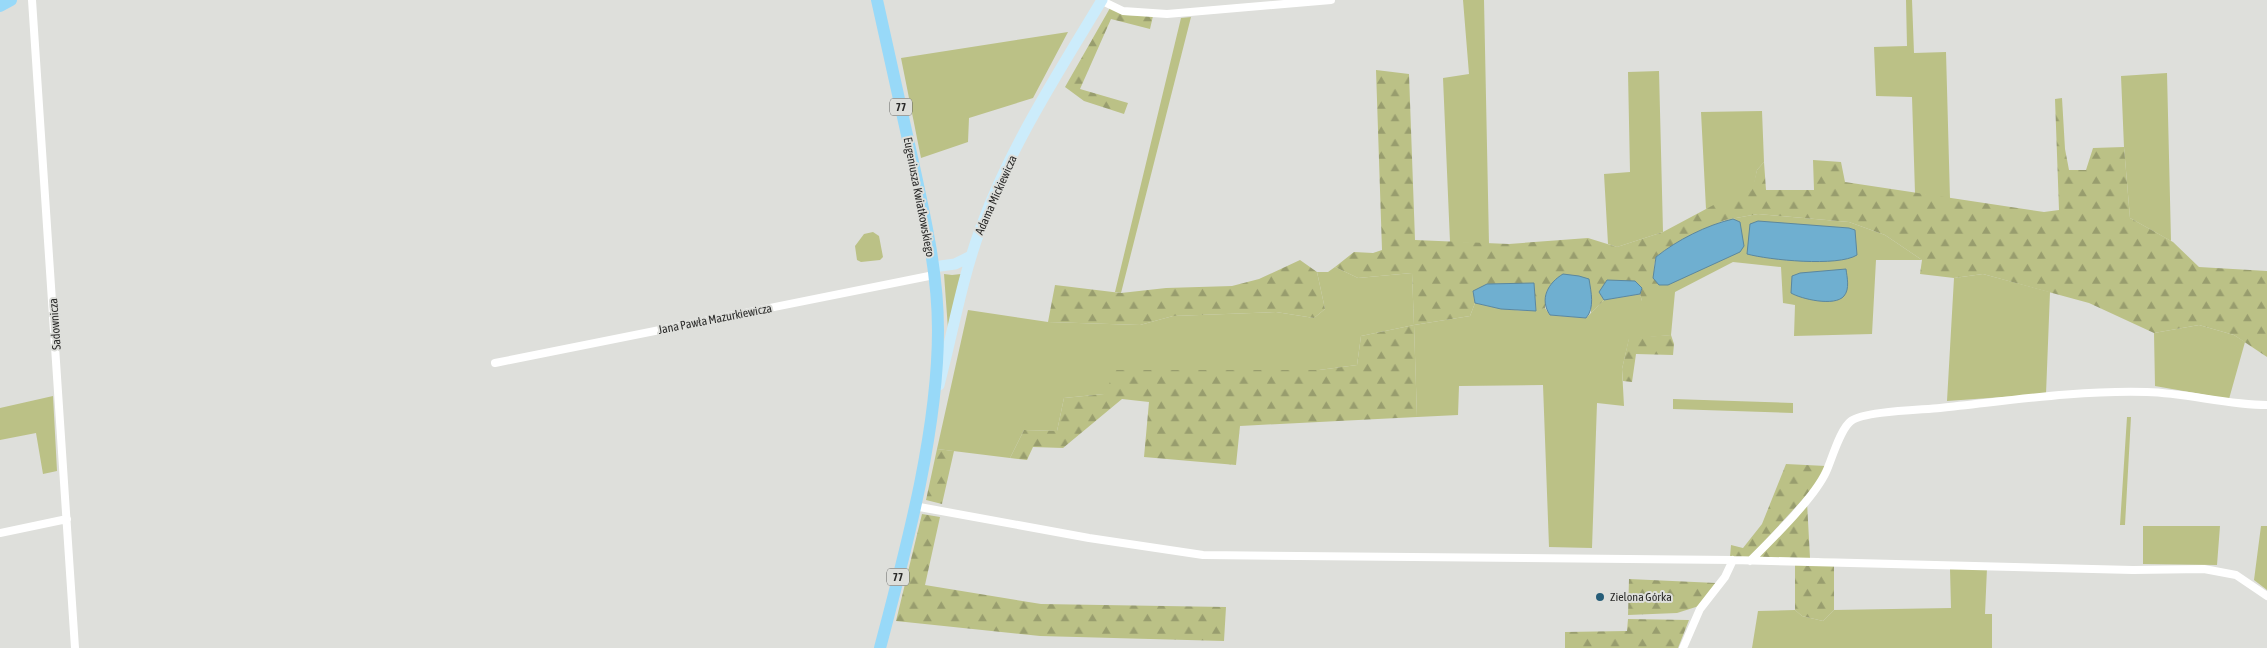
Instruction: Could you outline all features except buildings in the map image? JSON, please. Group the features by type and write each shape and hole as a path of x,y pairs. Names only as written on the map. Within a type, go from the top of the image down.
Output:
{"main road":[{"path":"0,6 11,0"},
{"name":"Eugeniusza Kwiatkowskiego","path":"877,0 920,193 934,271"},
{"name":"Adama Mickiewicza","path":"880,648 914,506 932,407 938,330 934,271"}],"street":[{"name":"Sadownicza","path":"32,0 75,648"},
{"path":"1102,0 1124,11 1167,14 1331,0"},
{"name":"Adama Mickiewicza","path":"932,407 971,256 986,214 1011,159 1102,0"},
{"name":"Eugeniusza Kwiatkowskiego","path":"934,271 971,256"},
{"name":"Jana Pawła Mazurkiewicza","path":"495,362 934,271"},
{"path":"1750,560 1817,488 1841,435 1848,423 1855,418 1891,412 2108,392 2172,393 2242,405 2267,405"},
{"path":"914,506 1089,538 1203,555 1750,560 2133,570 2204,569 2236,575 2267,596"},
{"path":"0,533 67,519"},
{"path":"1683,648 1700,609 1726,577 1733,560"}],"green space":[{"path":"1463,0 1484,0 1489,244 1450,242 1443,78 1469,74"},
{"path":"1906,0 1912,0 1914,53 1946,52 1950,199 1915,193 1912,97 1876,96 1874,47 1907,46"},
{"path":"1110,8 1123,15 1153,16 1150,29 1111,19 1080,89 1128,103 1124,114 1084,101 1065,87"},
{"path":"1191,17 1121,293 1115,292 1181,18"},
{"path":"1068,32 1033,98 969,118 968,142 921,158 901,58"},
{"path":"1376,70 1409,74 1415,240 1509,244 1588,238 1617,247 1663,232 1721,201 1752,190 1757,170 1764,162 1766,190 1814,190 1813,160 1841,162 1845,182 2044,212 2059,210 2055,99 2062,98 2065,149 2069,170 2086,170 2093,148 2124,147 2130,218 2173,242 2199,267 2267,271 2267,357 2234,335 2199,325 2154,333 2089,303 1983,274 1954,278 1920,274 1922,260 1885,235 1849,222 1758,214 1725,220 1668,248 1656,257 1654,267 1659,285 1668,285 1660,301 1642,301 1640,294 1642,288 1599,292 1604,300 1591,313 1591,296 1547,290 1545,308 1536,311 1534,283 1473,291 1475,303 1470,316 1414,325 1412,273 1358,278 1335,267 1354,252 1373,253 1382,250"},
{"path":"1659,71 1663,232 1617,247 1608,244 1604,174 1630,172 1628,72"},
{"path":"2167,73 2171,241 2130,218 2121,76"},
{"path":"1762,111 1764,162 1757,170 1753,190 1706,209 1701,112"},
{"path":"1758,214 1849,222 1885,235 1922,260 1876,260 1872,334 1794,336 1795,305 1783,303 1781,267 1733,262 1675,292 1671,335 1629,339 1622,369 1624,406 1597,403 1592,548 1549,547 1543,385 1459,386 1458,415 1417,417 1414,325 1470,316 1475,303 1519,310 1545,308 1550,315 1586,318 1604,300 1640,294 1642,301 1667,285 1725,220"},
{"path":"873,232 879,236 883,257 880,260 861,262 857,260 855,246 864,234"},
{"path":"1300,260 1317,272 1325,309 1314,318 1276,312 1173,316 1140,325 1048,322 1055,285 1121,293 1166,288 1232,286 1259,279"},
{"path":"1335,267 1358,278 1412,273 1414,325 1361,336 1357,365 1319,370 1246,371 1104,394 1064,398 1057,431 1024,430 1010,458 937,449 968,310 1048,322 1140,325 1173,316 1276,312 1314,318 1325,309 1317,272 1328,272"},
{"path":"944,274 961,274 948,329"},
{"path":"1983,274 2050,292 2046,394 1947,401 1954,278"},
{"path":"1414,325 1417,417 1240,426 1236,465 1144,457 1149,402 1122,399 1063,448 1033,447 1027,460 1010,458 1024,430 1057,431 1064,398 1104,394 1116,370 1319,370 1357,365 1361,336"},
{"path":"2199,325 2234,335 2245,342 2229,399 2155,386 2154,333"},
{"path":"1671,335 1674,344 1673,355 1636,354 1632,382 1623,381 1622,369 1629,338"},
{"path":"53,396 57,471 43,474 36,433 0,440 0,408"},
{"path":"1673,399 1793,403 1793,413 1673,409"},
{"path":"2127,417 2131,417 2125,525 2120,525"},
{"path":"937,449 954,451 942,504 926,500"},
{"path":"1786,464 1826,466 1815,486 1749,558 1730,557 1731,545 1743,548 1762,524"},
{"path":"1807,502 1810,558 1834,559 1834,610 1823,621 1802,616 1795,610 1795,565 1758,557"},
{"path":"922,514 940,517 925,585 1041,604 1226,607 1224,641 1040,636 896,621"},
{"path":"2143,526 2220,526 2217,565 2143,564"},
{"path":"2261,526 2267,526 2267,590 2254,580"},
{"path":"1987,568 1985,614 1992,614 1992,648 1752,648 1758,611 1795,610 1802,616 1823,621 1834,610 1951,608 1950,569"},
{"path":"1629,579 1716,583 1699,606 1677,613 1628,615"},
{"path":"1628,619 1689,620 1678,648 1565,648 1565,632 1627,631"}],"water":[{"path":"1733,219 1740,222 1744,246 1740,252 1668,285 1659,285 1653,278 1656,257 1664,251 1703,229"},
{"path":"1758,221 1855,230 1857,255 1848,259 1820,262 1786,260 1747,254 1750,224"},
{"path":"1846,269 1847,290 1840,299 1818,301 1802,298 1791,293 1792,276 1800,273"},
{"path":"1563,274 1589,279 1591,310 1586,318 1550,315 1545,303 1545,297 1549,287"},
{"path":"1607,280 1635,281 1642,288 1640,294 1604,300 1599,292"},
{"path":"1534,283 1536,311 1501,309 1475,303 1473,291 1487,284"}],"place":[{"name":"Zielona Górka","path":"1600,597"}]}
